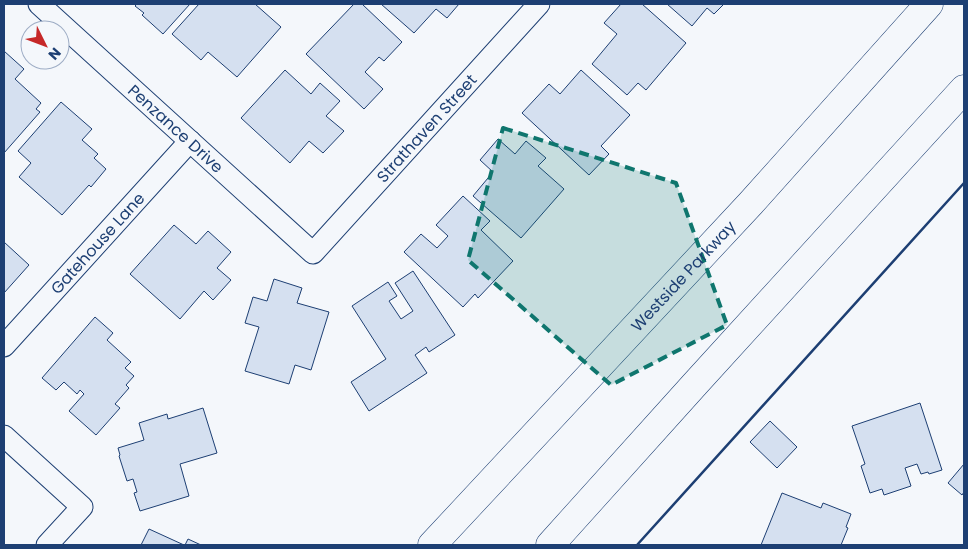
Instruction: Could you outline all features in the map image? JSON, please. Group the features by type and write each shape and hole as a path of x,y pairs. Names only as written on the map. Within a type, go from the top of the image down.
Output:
{"highway":[{"name":"Westside Parkway","path":"432,545 751,203 930,4"},
{"path":"550,545 964,89"}],"street":[{"name":"Penzance Drive","path":"39,4 313,253"},
{"name":"Strathaven Street","path":"313,253 539,4"},
{"name":"Gatehouse Lane","path":"4,346 190,141"},
{"path":"4,436 82,507 47,545"}],"highlighted area":[{"path":"503,128 676,183 727,325 611,385 468,260"}],"building":[{"path":"137,4 190,4 163,34 142,15 144,13 135,6"},
{"path":"199,4 255,4 281,27 237,77 208,52 201,60 172,34"},
{"path":"354,4 362,4 402,42 384,61 379,57 365,72 383,89 364,109 306,54"},
{"path":"381,4 459,4 447,18 436,9 414,33"},
{"path":"621,4 642,4 686,43 646,90 638,83 627,95 592,64 617,34 604,23"},
{"path":"667,4 724,4 714,14 707,8 692,26"},
{"path":"4,51 20,65 20,70 23,70 15,79 41,103 36,109 40,112 4,153"},
{"path":"285,70 311,94 320,83 340,101 326,116 344,131 323,153 309,141 290,163 241,118"},
{"path":"581,70 630,115 601,146 609,154 589,175 522,113 549,84 560,94"},
{"path":"61,102 92,129 82,140 98,154 94,158 106,169 91,187 89,185 62,215 19,177 31,163 18,151"},
{"path":"498,139 515,154 526,141 546,158 538,166 564,189 521,238 473,196 493,172 480,160"},
{"path":"463,196 490,221 481,230 513,261 478,298 475,294 463,307 404,252 421,234 437,248 448,236 436,225"},
{"path":"174,225 196,244 208,231 231,252 217,268 231,280 213,300 204,291 180,319 130,274"},
{"path":"4,242 29,265 4,293"},
{"path":"413,271 455,335 429,352 426,347 415,355 427,373 369,411 351,382 386,359 352,306 388,282 397,296 389,301 401,319 413,311 395,283"},
{"path":"274,279 302,288 297,303 329,312 311,370 295,365 289,384 245,371 259,327 245,323 253,297 267,301"},
{"path":"95,317 113,333 107,340 131,362 125,368 134,376 126,385 129,388 115,404 120,408 96,435 69,411 84,394 80,390 77,394 64,382 56,390 42,378"},
{"path":"920,403 942,470 921,474 917,464 905,468 911,486 884,495 882,489 870,493 861,466 865,464 852,426"},
{"path":"203,408 217,453 180,464 189,496 140,511 134,493 137,492 133,479 127,481 118,448 144,440 139,423 167,414 168,419"},
{"path":"770,421 797,447 777,468 750,442"},
{"path":"964,464 964,492 962,495 948,483"},
{"path":"782,493 821,508 823,503 851,514 841,545 761,545"},
{"path":"149,529 184,545 141,545"},
{"path":"188,539 201,545 185,545"}],"wall":[{"path":"637,545 964,183"}]}
